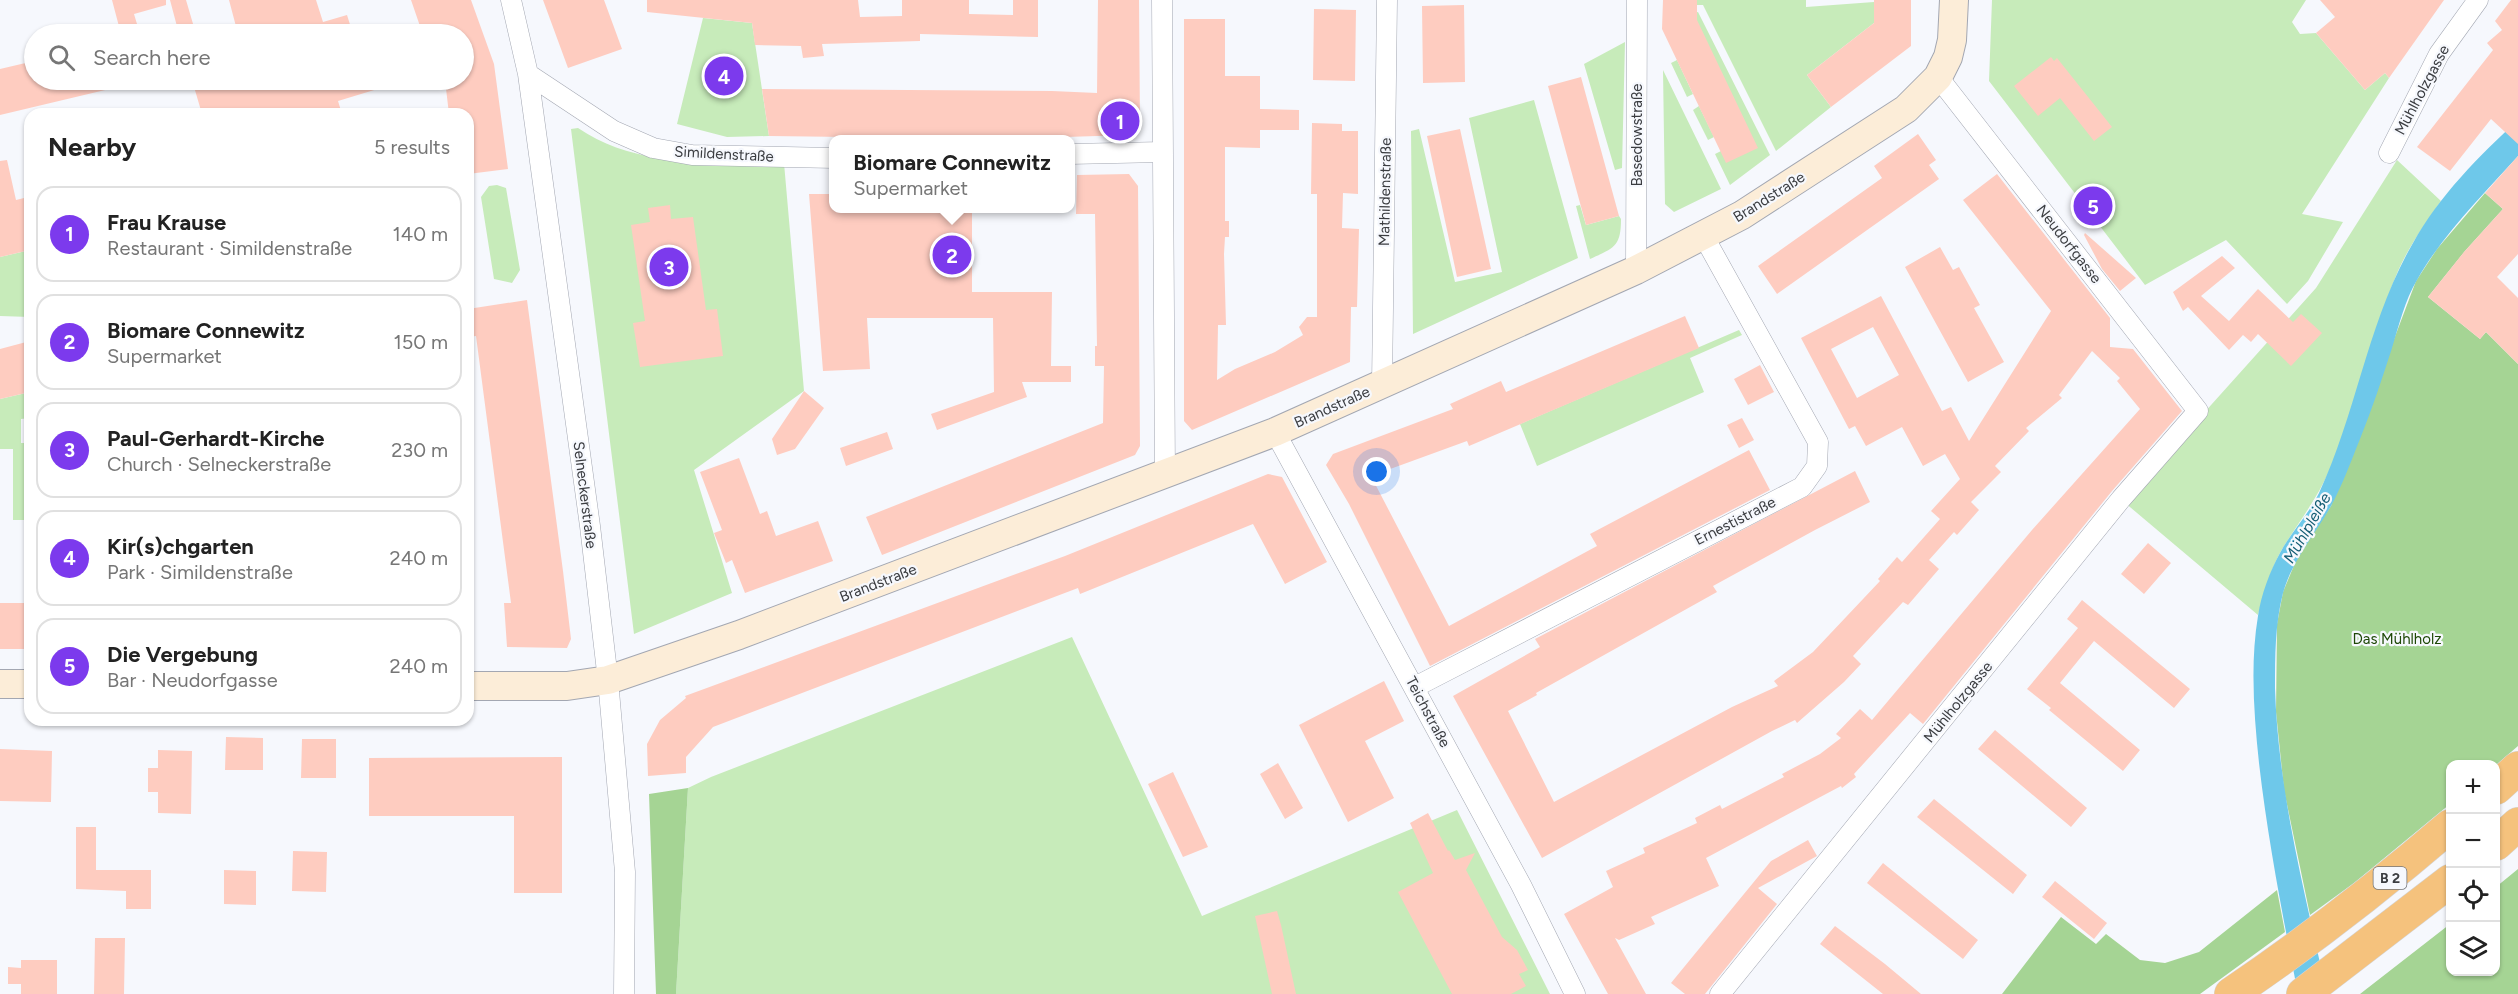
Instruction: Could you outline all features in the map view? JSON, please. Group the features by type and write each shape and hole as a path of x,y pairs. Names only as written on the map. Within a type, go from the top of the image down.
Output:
{"highway":[{"path":"2500,784 2518,768"},
{"path":"2500,840 2518,824"},
{"name":"B 2","path":"2231,994 2391,877 2446,830"},
{"name":"B 2","path":"2303,994 2446,885"}],"street":[{"name":"Selneckerstraße","path":"511,0 528,74 590,526 608,680 625,872 624,994"},
{"path":"1162,0 1165,475"},
{"name":"Mathildenstraße","path":"1382,385 1388,0"},
{"name":"Basedowstraße","path":"1636,270 1637,0"},
{"name":"Brandstraße","path":"474,686 567,686 608,680 750,631 1275,432 1636,270 1742,215 1906,109 1938,77 1948,57 1952,40 1954,0"},
{"name":"Mühlholzgasse","path":"2389,153 2439,54 2478,0"},
{"name":"Simildenstraße","path":"528,74 614,131 653,148 692,155 829,158"},
{"name":"Neudorfgasse","path":"1938,77 2198,411"},
{"path":"1075,154 1162,152"},
{"name":"Ernestistraße","path":"1415,687 1802,487 1817,466 1818,442 1703,235"},
{"name":"Mühlholzgasse","path":"1720,994 2121,499 2198,411"},
{"name":"Teichstraße","path":"1275,432 1521,885 1575,994"},
{"path":"0,684 24,684"}],"green space":[{"path":"1697,0 1806,0 1806,7 1874,2 1874,23 1807,75 1831,107 1776,151 1703,5 1697,5"},
{"path":"1992,0 2306,0 2292,22 2300,34 2316,33 2365,90 2385,73 2389,78 2302,214 2343,222 2308,281 2287,304 2226,240 2145,285 1989,81"},
{"path":"1698,12 1770,155 1730,185 1715,154 1721,151 1693,13"},
{"path":"703,18 752,23 769,136 727,137 677,124"},
{"path":"1625,42 1622,168 1615,170 1584,64"},
{"path":"1677,60 1693,94 1687,97 1671,63"},
{"path":"1663,70 1721,189 1674,212 1665,204"},
{"path":"1534,100 1578,258 1413,334 1411,131 1419,129 1455,282 1502,272 1469,118"},
{"path":"1699,106 1714,137 1708,140 1693,110"},
{"path":"578,128 626,151 651,157 704,162 784,163 804,391 694,470 732,593 634,634 571,129"},
{"path":"2397,160 2441,201 2412,244 2398,271 2330,469 2277,559 2258,615 2124,502 2316,288"},
{"path":"497,185 506,188 520,270 512,283 494,279 481,197 489,186"},
{"name":"Das Mühlholz","path":"2485,193 2503,209 2428,297 2480,339 2486,332 2518,364 2518,746 2500,762 2446,760 2446,807 2354,883 2310,915 2284,790 2276,712 2277,624 2283,592 2297,558 2331,506 2416,281 2437,249"},
{"path":"1580,205 1586,225 1619,216 1621,219 1620,236 1615,245 1590,259 1576,206"},
{"path":"24,251 24,317 0,316 0,257"},
{"path":"1739,330 1742,335 1690,358 1704,392 1537,466 1520,424"},
{"path":"24,393 21,443 24,443 24,520 13,520 13,449 0,449 0,399"},
{"path":"1072,637 1202,916 1457,810 1550,994 676,994 688,788 711,777"},
{"path":"688,788 676,994 656,994 649,794"},
{"path":"2518,869 2518,994 2360,994 2446,927 2446,976 2500,976 2500,884"},
{"path":"2277,890 2285,932 2200,994 2002,994 2061,917 2096,944 2106,934 2140,960 2165,963 2199,952"}],"water":[{"name":"Mühlpleiße","path":"2518,120 2518,156 2451,231 2427,263 2413,288 2373,405 2343,481 2331,506 2292,570 2283,593 2277,628 2275,664 2281,765 2294,842 2327,994 2298,994 2271,850 2257,745 2253,671 2261,600 2269,575 2280,553 2319,493 2343,431 2385,303 2413,243 2447,193"}],"building":[{"path":"112,0 166,0 166,5 134,14 137,24 118,24"},
{"path":"170,0 186,0 193,24 176,24"},
{"path":"229,0 316,0 323,22 347,15 350,24 235,24"},
{"path":"411,0 471,0 494,64 508,169 474,173 474,108 448,108 446,90 474,90 474,24 419,24"},
{"path":"543,0 604,0 622,49 568,68"},
{"path":"647,0 858,0 860,17 902,16 902,0 969,0 969,14 1013,15 1013,0 1038,0 1038,37 920,34 920,41 822,44 824,56 803,58 801,46 755,45 752,23 647,12"},
{"path":"1098,0 1139,0 1140,126 1130,135 769,136 762,89 1052,91 1097,93"},
{"path":"1663,0 1697,0 1697,20 1758,148 1726,163 1662,29"},
{"path":"1874,0 1911,0 1911,46 1831,107 1807,75 1874,23"},
{"path":"2320,0 2444,0 2389,78 2385,73 2365,90 2316,33 2335,17"},
{"path":"2511,0 2518,0 2518,144 2491,119 2450,171 2417,147 2493,50 2487,43 2502,30 2495,21"},
{"path":"1464,5 1465,82 1423,83 1422,6"},
{"path":"1314,9 1356,10 1355,81 1313,80"},
{"path":"1184,19 1225,19 1225,76 1260,76 1260,109 1299,110 1299,130 1260,130 1260,148 1225,147 1225,221 1229,221 1229,237 1225,237 1224,254 1226,325 1218,325 1217,380 1235,369 1275,352 1303,335 1299,327 1307,317 1317,317 1317,194 1311,194 1312,123 1342,124 1342,131 1358,131 1358,194 1343,193 1342,228 1359,229 1357,307 1351,307 1350,362 1192,430 1184,421"},
{"path":"2051,57 2054,61 2057,58 2112,127 2094,141 2060,98 2038,116 2014,86"},
{"path":"24,63 24,90 105,90 0,115 0,69"},
{"path":"1581,77 1619,216 1586,225 1548,86"},
{"path":"195,90 374,90 338,101 340,108 200,108"},
{"path":"1460,129 1491,269 1457,277 1427,136"},
{"path":"1918,134 1936,160 1929,165 1939,179 1777,294 1758,266 1882,178 1874,166"},
{"path":"2518,156 2518,254 2497,277 2518,298 2518,364 2486,332 2480,339 2428,297 2503,209 2485,193"},
{"path":"7,160 16,200 24,198 24,251 0,257 0,161"},
{"path":"1129,174 1138,186 1140,446 1135,455 882,555 866,517 1103,423 1104,366 1095,366 1095,346 1097,346 1095,214 1076,214 1077,175"},
{"path":"1997,174 2110,318 2110,347 2133,349 2182,411 2112,491 1923,724 1910,713 1854,774 1856,777 1842,788 1841,786 1706,858 1719,886 1651,917 1655,924 1619,940 1615,938 1646,994 1608,994 1564,914 1613,887 1606,871 1645,853 1643,848 1697,823 1695,818 1720,805 1722,809 1784,777 1782,774 1820,754 1841,738 1836,734 1860,709 1872,720 2032,530 2140,409 2117,381 2120,378 2092,351 2059,395 2062,398 2026,428 2029,431 1995,466 2001,472 1971,502 1979,510 1957,535 1954,532 1929,560 1939,569 1908,605 1903,602 1853,656 1861,664 1844,682 1797,723 1795,720 1772,731 1542,858 1453,696 1540,647 1535,639 1855,471 1870,502 1713,586 1717,592 1508,711 1554,802 1732,707 1778,686 1774,681 1813,652 1880,581 1878,579 1897,557 1902,562 1940,519 1931,511 1960,479 1945,454 1923,466 1902,427 1866,446 1855,426 1849,429 1801,338 1881,296 1942,411 1951,407 1969,441 2051,311 1963,200","holes":["1873,327 1899,375 1857,398 1831,349"]},
{"path":"809,194 829,194 829,213 972,213 972,292 1052,292 1051,366 1071,366 1071,382 1022,382 1027,397 937,430 931,414 994,392 993,318 867,318 870,369 823,371"},
{"path":"670,205 671,219 693,217 706,310 717,309 723,356 640,367 633,323 645,321 631,225 650,222 648,208"},
{"path":"2085,233 2136,278 2120,291 2102,269"},
{"path":"1940,247 1953,270 1959,267 1980,305 1974,308 2004,362 1968,382 1905,267"},
{"path":"2222,256 2235,268 2201,296 2229,321 2258,289 2293,322 2301,314 2322,333 2291,366 2258,334 2251,342 2243,335 2229,350 2188,307 2183,311 2173,292"},
{"path":"527,300 571,639 567,648 507,647 504,603 511,603 476,336 474,336 474,308"},
{"path":"1685,316 1699,348 1469,446 1467,441 1371,476 1449,626 1597,546 1590,534 1749,450 1770,490 1430,666 1349,504 1326,465 1333,454 1453,409 1450,404 1501,381 1506,392"},
{"path":"24,343 24,393 0,399 0,349"},
{"path":"1760,365 1774,392 1748,405 1734,379"},
{"path":"804,391 824,408 795,449 777,455 772,439"},
{"path":"1742,418 1754,440 1739,448 1727,425"},
{"path":"887,432 893,449 846,466 840,448"},
{"path":"739,458 760,514 767,511 776,536 818,521 833,561 745,593 732,560 726,563 714,533 722,530 700,472"},
{"path":"1268,474 1282,477 1327,562 1285,584 1253,524 1080,594 1078,588 713,727 686,757 686,773 648,776 647,744 660,720 686,698 685,696 1065,556"},
{"path":"2148,543 2171,563 2144,594 2121,574"},
{"path":"2082,600 2190,689 2174,708 2094,641 2060,683 2140,750 2123,771 2027,689 2078,628 2067,619"},
{"path":"0,603 24,603 24,649 0,649"},
{"path":"1384,681 1404,721 1365,741 1394,798 1348,822 1299,725"},
{"path":"1995,730 2087,808 2071,827 1978,749"},
{"path":"226,737 263,738 263,770 225,770"},
{"path":"302,739 336,739 336,778 301,778"},
{"path":"0,749 52,751 51,802 0,801"},
{"path":"158,750 192,751 191,814 158,813 158,792 148,792 148,768 158,768"},
{"path":"562,757 562,893 514,893 514,816 369,816 369,758"},
{"path":"1278,763 1303,808 1285,819 1260,774"},
{"path":"1173,772 1208,847 1183,857 1148,784"},
{"path":"1934,799 2027,875 2013,894 1917,817"},
{"path":"1428,813 1455,860 1475,853 1466,870 1502,937 1517,950 1528,970 1519,974 1526,986 1511,994 1452,994 1398,892 1433,873 1410,823"},
{"path":"76,827 96,827 96,870 151,870 151,909 126,909 126,891 76,889"},
{"path":"1808,840 1817,856 1758,888 1777,904 1705,994 1685,994 1671,983 1771,861"},
{"path":"293,851 327,852 326,892 292,891"},
{"path":"1883,863 1978,940 1963,959 1867,883"},
{"path":"224,870 256,871 256,905 224,904"},
{"path":"2055,881 2107,923 2094,939 2042,897"},
{"path":"1277,911 1296,994 1272,994 1255,916"},
{"path":"1835,926 1921,994 1883,994 1820,944"},
{"path":"95,938 125,938 124,994 94,994"},
{"path":"21,960 57,960 57,994 21,994 21,984 8,984 8,967 21,968"}],"place":[{"name":"Kir(s)chgarten","path":"724,76"},
{"name":"Frau Krause","path":"1120,121"},
{"name":"Die Vergebung","path":"2093,206"},
{"name":"Biomare Connewitz","path":"952,255"},
{"name":"Paul-Gerhardt-Kirche","path":"669,267"}]}
